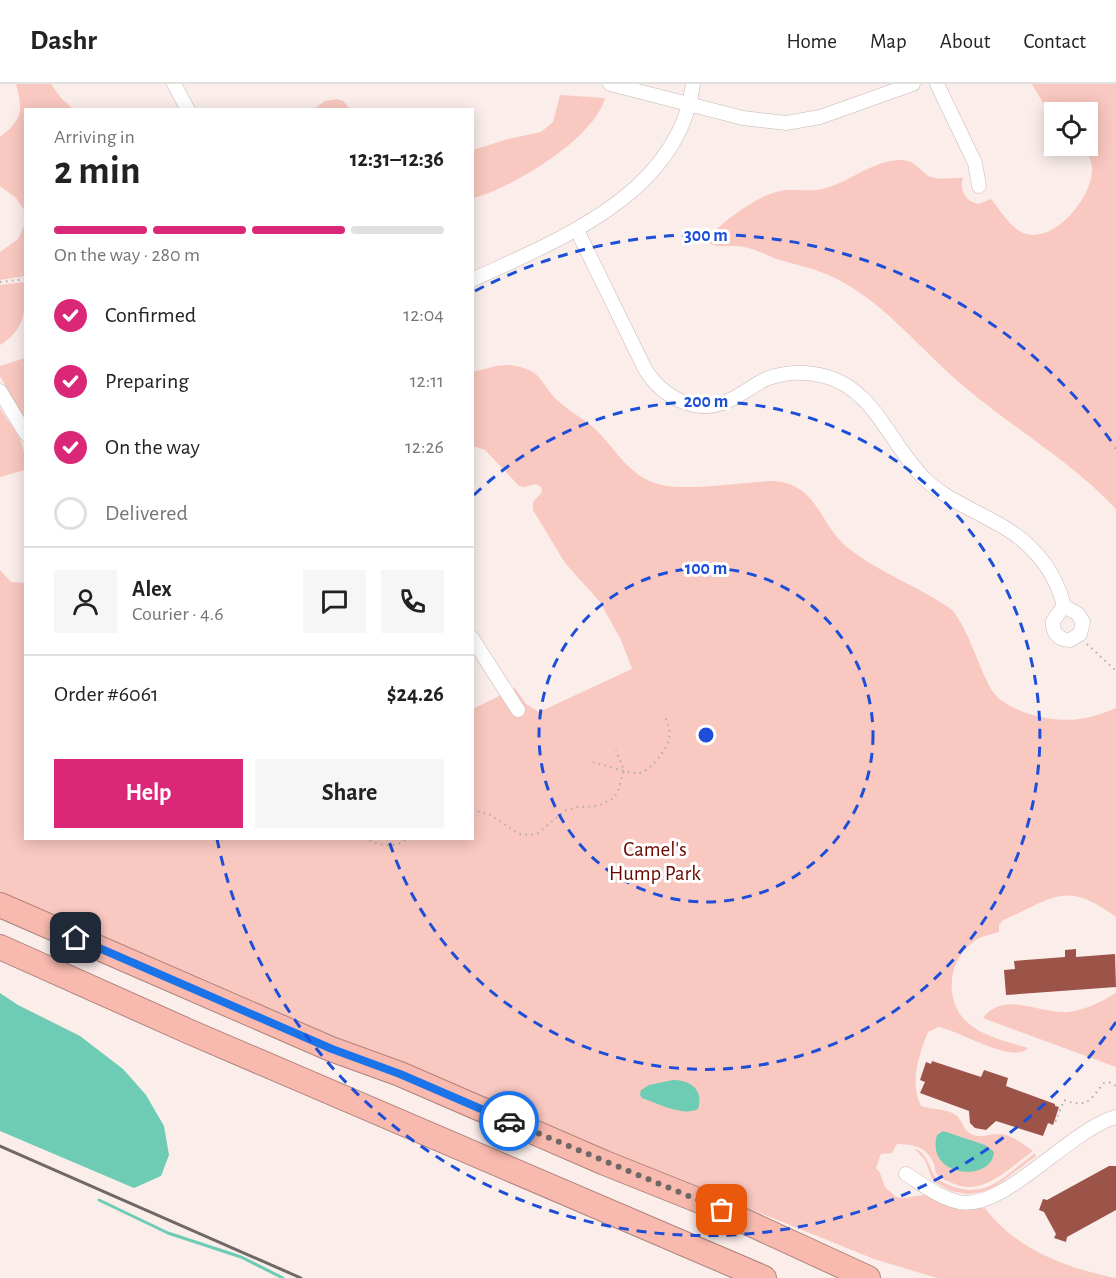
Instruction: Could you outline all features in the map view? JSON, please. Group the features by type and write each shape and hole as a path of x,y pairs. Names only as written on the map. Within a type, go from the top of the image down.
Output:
{"highway":[{"path":"0,905 332,1049 400,1074 605,1163 705,1203 868,1278"},
{"path":"0,947 764,1278"}],"street":[{"path":"174,84 187,108"},
{"path":"610,84 752,120 796,122 825,116 913,84"},
{"path":"474,279 577,230 625,195 658,165 677,136 690,104 693,84"},
{"path":"937,84 975,163 979,186"},
{"path":"577,230 645,369 654,383 665,393 685,403 705,406 726,402 762,381 788,374 818,375 843,384 867,403 910,463 932,486 951,499 1004,526 1033,549 1054,577 1064,606 1081,617 1083,628 1079,635 1065,640 1054,631 1053,621 1064,606"},
{"path":"0,391 24,431"},
{"path":"474,641 518,710"},
{"path":"906,1174 953,1200 968,1203 980,1201 1002,1192 1087,1129 1116,1117"}],"path":[{"path":"0,282 24,279"},
{"path":"1079,635 1116,671"},
{"path":"593,762 636,773 643,772 664,752 670,735 664,716"},
{"path":"474,810 489,814 519,834 533,835 567,810 598,806 610,801 618,793 624,770 616,750"},
{"path":"368,840 389,846 397,845 405,840"},
{"path":"1055,1120 1064,1100 1075,1104 1086,1103 1094,1097 1104,1083 1109,1082 1116,1086"}],"green space":[{"path":"16,84 51,84 72,108 24,108 24,210 16,198 0,186 0,137 17,120 20,102"},
{"path":"1032,84 1116,84 1116,509 1081,476 967,389 888,315 854,288 820,272 756,250 740,246 713,245 708,239 721,225 741,210 771,194 786,190 826,188 871,167 899,160 911,162 930,177 963,178 963,191 970,201 979,204 991,199 1010,223 1023,233 1035,235 1046,232 1058,226 1078,206 1090,182 1092,164 1088,156 1098,156 1098,102 1043,103"},
{"path":"560,95 605,98 598,113 586,129 550,160 508,184 474,198 474,150 541,132 553,122"},
{"path":"337,99 343,101 349,108 315,108 325,101"},
{"path":"24,226 24,276 0,280 0,252 18,239"},
{"path":"24,282 23,318 15,332 0,345 0,285"},
{"path":"24,358 24,418 0,376 0,366"},
{"name":"Camel's Hump Park","path":"511,365 534,373 556,399 593,427 622,460 647,480 658,484 683,487 773,481 800,489 809,497 830,528 848,548 873,565 952,610 969,638 991,689 1007,704 1045,718 1070,720 1089,717 1116,708 1116,917 1084,898 1059,896 1003,920 999,925 999,932 973,942 964,950 954,970 952,993 960,1014 981,1032 1028,1048 1021,1052 998,1050 938,1027 928,1032 917,1069 916,1088 921,1106 953,1113 971,1134 982,1136 1003,1134 1033,1151 995,1179 974,1187 963,1187 941,1178 936,1173 928,1154 924,1150 909,1145 897,1144 892,1153 881,1154 876,1168 885,1187 896,1197 924,1195 959,1210 985,1208 1011,1235 1043,1255 1079,1269 1115,1278 937,1278 874,1259 483,1101 0,894 0,570 11,582 24,583 24,840 474,840 474,708 515,688 526,704 539,712 632,669 621,640 600,602 565,563 533,510 533,502 542,492 541,487 536,484 519,486 485,450 474,446 474,372","holes":["937,1151 994,1156 985,1166 945,1164"]},
{"path":"0,408 21,443 24,451 24,470 0,477"},
{"path":"1116,993 1116,1067 983,1018 992,1010 1012,1004 1057,1012 1074,1011 1093,1005"},
{"path":"914,1148 923,1154 937,1179 967,1190 990,1186 1035,1153 1036,1156 993,1188 968,1194 951,1191 933,1181 925,1160"}],"shaded area":[{"path":"0,993 18,1005 80,1036 123,1069 146,1095 164,1126 169,1155 161,1176 134,1188 0,1131"},
{"path":"673,1080 685,1082 694,1087 699,1096 698,1109 678,1110 662,1106 640,1095 641,1090 649,1085"},
{"path":"943,1131 985,1145 994,1152 990,1162 983,1168 972,1172 949,1167 941,1160 936,1149 937,1135"}],"building":[{"path":"1076,949 1076,957 1115,954 1116,987 1006,995 1004,970 1015,969 1014,961 1065,957 1065,950"},
{"path":"932,1061 981,1077 984,1070 1008,1078 1006,1086 1059,1107 1053,1125 1048,1123 1043,1136 996,1121 986,1130 975,1128 970,1123 969,1111 920,1093 925,1082 920,1080 926,1062 931,1064"},
{"path":"1109,1166 1116,1166 1116,1210 1067,1237 1066,1242 1054,1238 1056,1234 1044,1212 1039,1210 1043,1199 1047,1200"}],"waterway":[{"path":"99,1200 168,1233 241,1257 283,1278"}],"railway":[{"path":"0,1146 301,1278"}],"way so far":[{"path":"509,1121 722,1210"}],"route":[{"path":"76,938 332,1049 400,1074 509,1121"}]}
